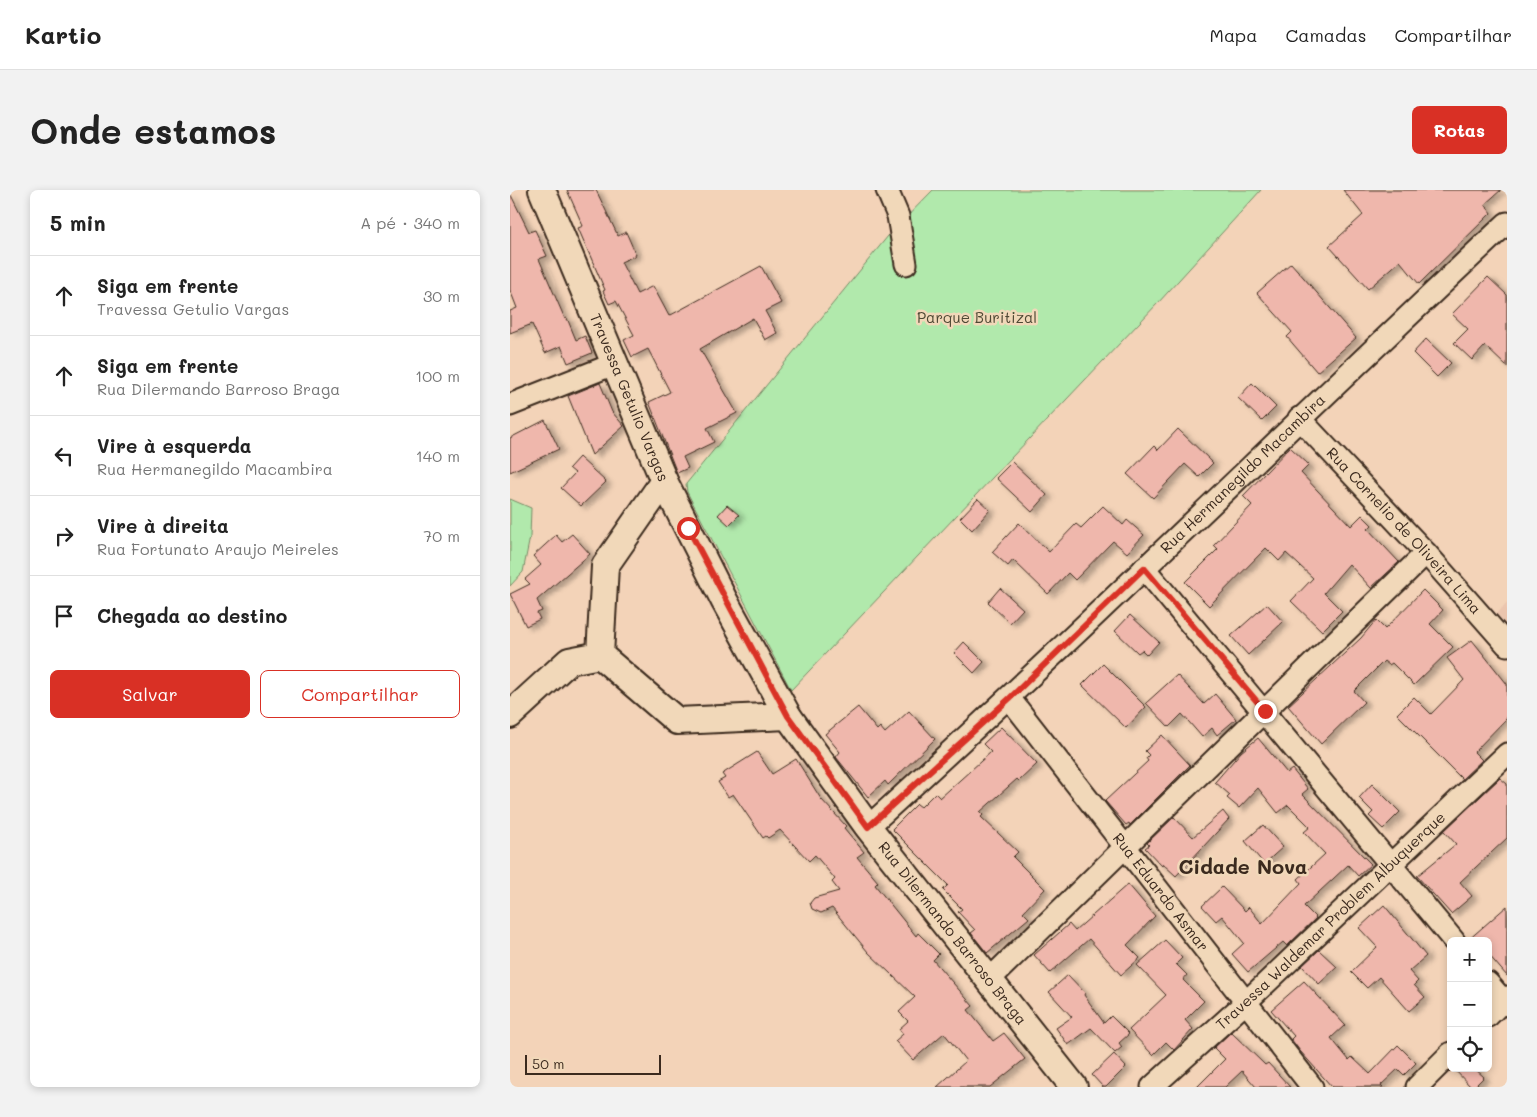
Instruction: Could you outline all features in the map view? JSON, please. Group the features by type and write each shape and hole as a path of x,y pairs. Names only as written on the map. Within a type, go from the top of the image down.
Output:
{"street":[{"name":"Travessa Getulio Vargas","path":"542,190 664,481 724,600"},
{"path":"887,190 898,216 906,264"},
{"name":"Rua Hermanegildo Macambira","path":"868,827 1010,698 1300,418 1507,223"},
{"path":"510,406 614,364"},
{"name":"Rua Cornelio de Oliveira Lima","path":"1300,418 1426,553 1507,645"},
{"path":"600,656 605,566 664,481"},
{"path":"989,980 1126,849 1426,553"},
{"path":"1144,568 1265,711 1451,937"},
{"name":"Rua Dilermando Barroso Braga","path":"724,600 788,716 868,827 1074,1087"},
{"path":"510,715 569,662 600,656"},
{"path":"600,656 677,721 788,716"},
{"name":"Rua Eduardo Asmar","path":"1010,698 1312,1087"},
{"name":"Travessa Waldemar Problem Albuquerque","path":"1152,1087 1245,1003 1507,754"},
{"path":"1492,986 1506,1001 1492,1013"},
{"path":"1417,1087 1447,1057"}],"shaded area":[{"path":"1507,602 1507,625 1497,614"}],"green space":[{"name":"Parque Buritizal","path":"933,190 1261,190 1158,303 791,690 687,492 686,484 888,236"},
{"path":"510,499 531,508 530,537 523,572 510,586"}],"building":[{"path":"567,190 596,190 618,236 626,232 636,255 621,262 637,294 653,286 669,316 761,266 781,303 765,311 777,333 765,340 753,318 700,349 737,413 707,428 714,442 683,457 688,468 677,473 649,402 670,392 648,349 632,357 624,340 634,335 616,301 609,304 603,291 605,290 578,228 583,226"},
{"path":"1343,190 1501,190 1485,204 1491,213 1419,284 1400,261 1368,289 1329,246 1363,215"},
{"path":"510,193 529,232 535,230 547,256 539,259 565,319 567,318 576,340 585,336 592,353 568,363 561,346 545,353 532,324 510,333 510,311 517,308 510,290"},
{"path":"1291,263 1356,338 1317,372 1287,337 1292,332 1257,293"},
{"path":"1488,277 1507,295 1507,367 1485,346 1472,360 1454,343 1468,329 1452,314"},
{"path":"1426,339 1451,363 1437,377 1413,353"},
{"path":"600,383 612,412 624,426 592,455 568,396"},
{"path":"1252,383 1276,407 1262,421 1238,398"},
{"path":"545,420 559,449 510,472 510,438"},
{"path":"1178,429 1213,463 1199,477 1185,464 1153,498 1127,474 1154,446 1158,450"},
{"path":"1290,447 1309,465 1301,473 1351,526 1362,515 1372,525 1368,529 1399,562 1371,588 1349,564 1324,593 1342,611 1322,631 1291,601 1313,578 1286,553 1279,561 1266,548 1209,606 1185,582 1218,549 1214,545 1252,505 1243,496"},
{"path":"579,457 606,482 581,506 561,488 575,473 569,468"},
{"path":"1012,462 1047,495 1032,512 996,478"},
{"path":"978,499 990,510 972,530 960,518"},
{"path":"727,505 739,515 729,525 718,515"},
{"path":"1103,506 1123,525 1127,520 1144,535 1127,553 1113,541 1075,580 1068,573 1048,594 1013,560 1008,566 992,552 1019,523 1049,552 1076,524 1081,528"},
{"path":"572,534 590,554 537,600 542,611 537,613 540,619 526,626 510,594 530,584 525,579 541,565 533,556 556,535 562,542"},
{"path":"1000,588 1023,609 1010,623 988,602"},
{"path":"1423,590 1443,610 1430,624 1453,647 1414,685 1392,663 1389,665 1384,661 1354,691 1364,702 1321,744 1288,706 1361,638 1376,620 1385,629"},
{"path":"1267,604 1283,622 1248,655 1231,636"},
{"path":"1130,615 1159,642 1147,655 1142,650 1138,653 1115,631"},
{"path":"1472,640 1507,684 1507,718 1474,752 1482,760 1462,779 1397,714 1414,697 1431,714 1464,680 1447,658"},
{"path":"964,642 984,662 974,673 954,653"},
{"path":"1103,664 1146,707 1126,728 1082,685"},
{"path":"1177,675 1204,704 1215,694 1236,719 1217,735 1212,728 1202,737 1182,714 1169,727 1146,703"},
{"path":"858,707 877,730 880,727 885,733 909,711 935,739 888,785 885,781 868,797 836,757 840,752 825,734"},
{"path":"1001,727 1037,764 980,812 983,815 981,817 1018,852 1013,857 1045,889 1023,912 1029,918 987,953 971,933 975,930 958,912 962,909 943,890 948,885 892,829 917,804 921,807 935,793 940,798 991,752 983,744"},
{"path":"1162,735 1190,765 1130,825 1129,823 1126,825 1105,801 1148,761 1146,758 1149,755 1145,751"},
{"path":"1258,738 1287,773 1292,769 1308,789 1302,794 1371,864 1358,876 1348,865 1304,906 1316,918 1287,946 1283,942 1248,972 1232,954 1244,943 1222,916 1216,921 1202,906 1222,887 1245,911 1249,907 1262,924 1301,883 1298,879 1325,854 1304,832 1310,827 1288,805 1278,813 1258,788 1239,808 1227,798 1230,795 1215,782 1241,752"},
{"path":"757,752 772,774 796,759 821,799 846,826 844,828 864,852 857,857 878,882 875,885 916,936 918,933 939,954 933,960 973,1006 968,1010 993,1041 1004,1033 1025,1059 990,1087 937,1087 966,1061 944,1033 913,1060 895,1041 903,1034 899,1029 908,1021 899,1012 915,997 868,952 832,908 821,913 812,909 810,903 814,898 839,891 832,882 835,879 815,855 809,861 780,830 768,838 766,836 763,838 733,794 728,797 718,782 725,778 722,774"},
{"path":"1500,778 1507,784 1507,838 1460,882 1472,896 1451,914 1417,876 1456,844 1444,831"},
{"path":"1372,784 1400,812 1383,829 1369,816 1373,812 1359,798"},
{"path":"1223,811 1229,819 1176,876 1163,864 1162,866 1145,848 1149,845 1147,843 1174,817 1193,837"},
{"path":"1263,825 1283,847 1264,864 1245,841"},
{"path":"1128,884 1155,916 1127,945 1140,958 1121,975 1089,939 1050,973 1034,955 1069,924 1075,931"},
{"path":"1384,905 1426,956 1409,971 1418,981 1414,985 1425,997 1409,1011 1379,977 1367,988 1351,972 1377,947 1359,928"},
{"path":"1507,906 1507,976 1492,959 1492,937 1472,937"},
{"path":"1165,940 1182,958 1176,964 1187,975 1183,980 1204,1001 1185,1020 1193,1029 1174,1050 1166,1042 1153,1055 1129,1030 1166,995 1137,965"},
{"path":"1319,950 1337,967 1319,984 1302,966"},
{"path":"1068,975 1085,993 1084,995 1104,1023 1111,1016 1129,1034 1119,1043 1122,1047 1115,1053 1091,1028 1068,1045 1056,1028 1072,1017 1049,992"},
{"path":"1304,981 1345,1025 1331,1038 1349,1060 1352,1057 1370,1074 1398,1045 1416,1063 1404,1075 1398,1069 1381,1085 1383,1087 1332,1087 1300,1051 1291,1039 1294,1036 1271,1010"},
{"path":"1231,1032 1265,1065 1268,1063 1290,1087 1256,1087 1242,1071 1225,1087 1197,1087 1225,1059 1214,1048"},
{"path":"1114,1054 1126,1067 1106,1087 1103,1087 1092,1075"},
{"path":"1457,1072 1478,1072 1484,1077 1474,1087 1471,1087"}],"district":[{"name":"Cidade Nova","path":"1243,867"}],"route":[{"path":"688,528 724,600 788,716 868,827 1010,698 1144,568 1265,711"}]}
